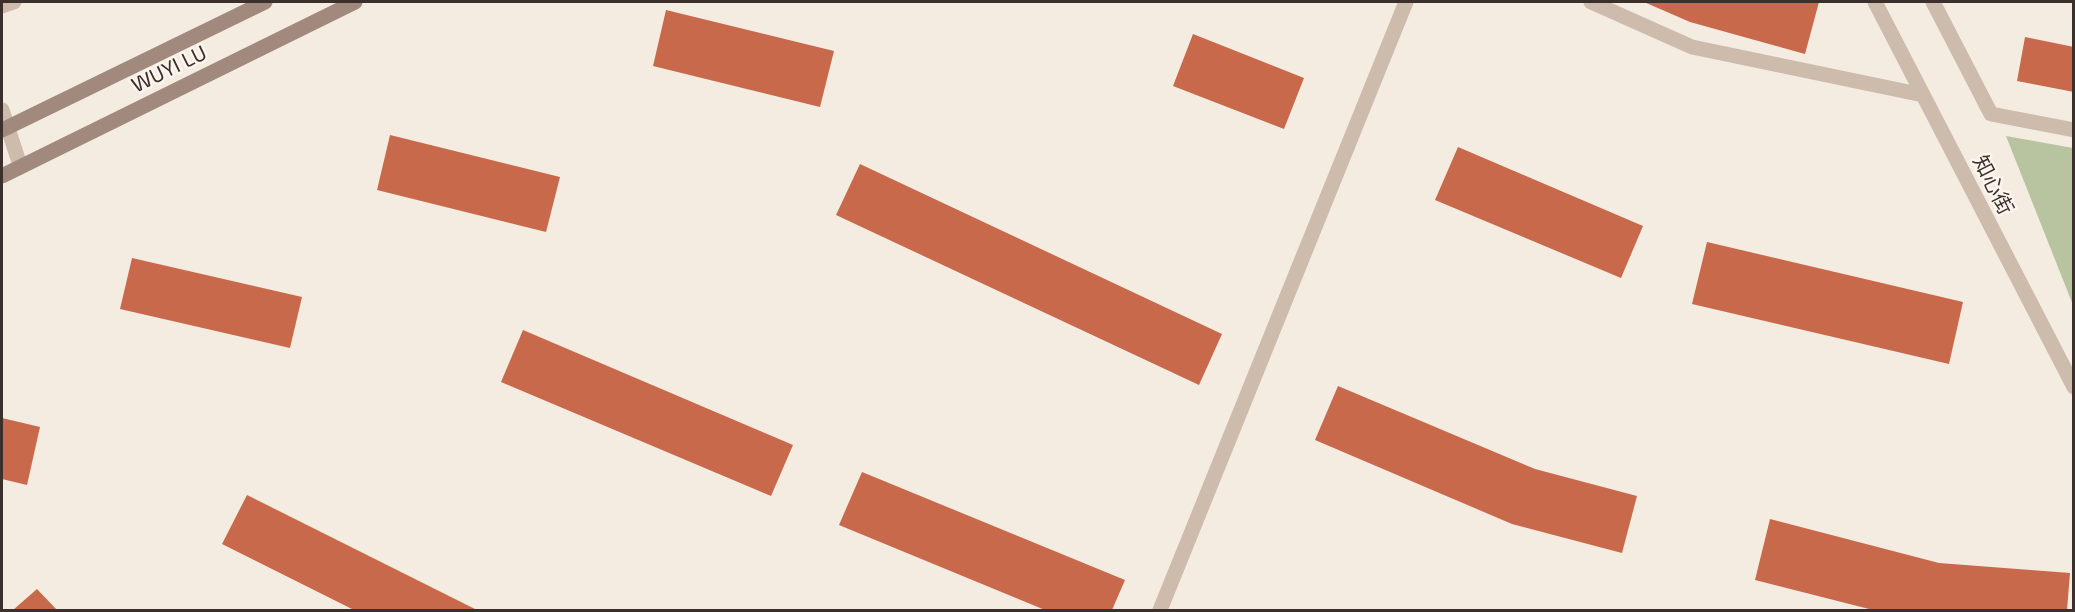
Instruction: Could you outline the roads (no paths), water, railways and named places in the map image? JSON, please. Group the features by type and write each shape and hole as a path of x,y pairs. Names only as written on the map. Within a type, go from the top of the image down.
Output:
{"main road":[{"name":"WUYI LU","path":"4,129 265,2"},
{"name":"WUYI LU","path":"2,176 20,165 355,2"}],"street":[{"path":"2,6 14,2"},
{"path":"1160,610 1406,2"},
{"path":"1591,2 1692,47 1923,94"},
{"name":"知心街","path":"1875,2 2073,387"},
{"path":"1933,2 1991,114 2073,130"},
{"path":"2,111 4,129 20,165"}]}
